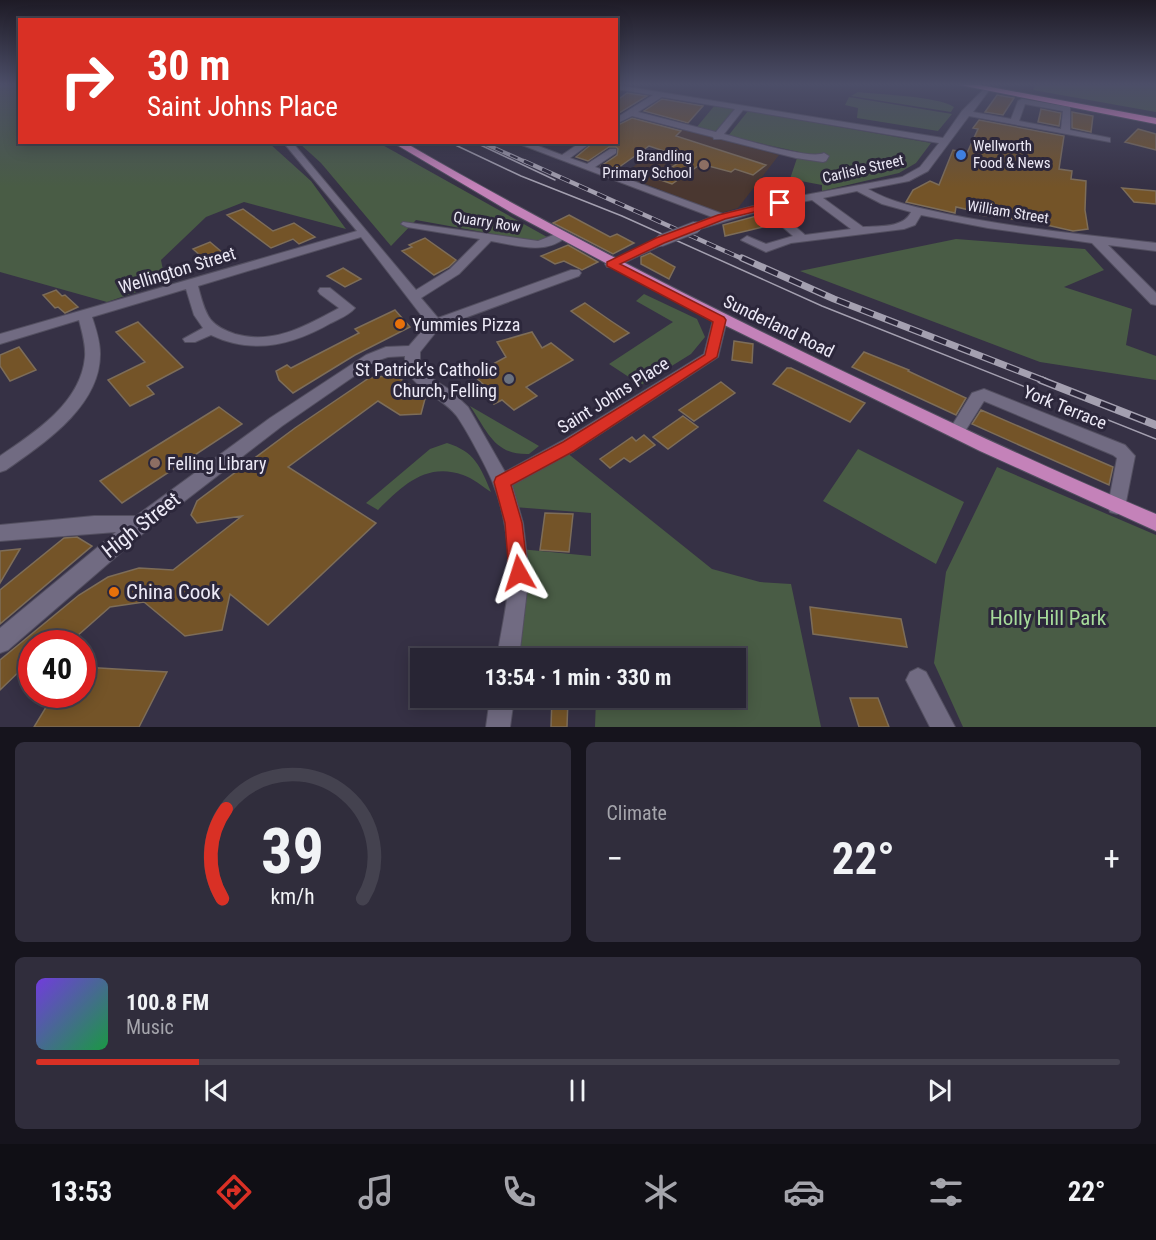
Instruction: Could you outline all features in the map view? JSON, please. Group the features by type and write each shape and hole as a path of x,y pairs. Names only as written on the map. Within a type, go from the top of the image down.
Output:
{"main road":[{"name":"Sunderland Road","path":"400,144 611,264 720,320 956,432 1156,523"}],"street":[{"path":"652,119 787,157 823,159 824,156"},
{"path":"717,137 732,119"},
{"path":"808,119 944,141"},
{"name":"Carlisle Street","path":"611,264 660,241 721,217 765,206 905,179 924,170 961,119"},
{"path":"997,119 1107,140"},
{"path":"1065,132 1066,119"},
{"path":"289,144 364,233 435,324"},
{"path":"524,144 721,217"},
{"path":"564,158 585,144"},
{"path":"589,167 613,151"},
{"name":"William Street","path":"860,189 877,200 956,220 1156,247"},
{"path":"815,196 862,232"},
{"path":"765,206 803,239"},
{"path":"747,240 766,248 789,240 909,225 916,210"},
{"name":"Quarry Row","path":"407,224 538,245 561,236"},
{"name":"Wellington Street","path":"0,339 364,233"},
{"path":"414,296 438,286 471,258 488,237"},
{"path":"1095,240 1156,301"},
{"path":"326,244 362,247 378,251"},
{"path":"509,648 519,573 513,523 502,482 462,411 444,394 417,376 412,368 412,351 435,324 575,273"},
{"path":"191,284 204,321 212,329 239,340 255,343 289,339 348,308 325,291"},
{"path":"0,465 45,431 79,393 93,362 92,345 85,316"},
{"name":"Saint Johns Place","path":"502,482 568,446 711,357 720,320"},
{"path":"190,339 212,329"},
{"name":"High Street","path":"0,642 140,524 276,422 371,358 386,352 412,351"},
{"name":"York Terrace","path":"956,432 978,397 984,395 1119,450 1126,456 1117,506"},
{"path":"0,533 94,524 140,524"},
{"path":"918,680 943,727"},
{"path":"498,727 501,708"}],"shaded area":[{"name":"Brandling Primary School","path":"683,130 779,155 738,208 721,213 622,175"}],"green space":[{"path":"0,119 18,119 18,144 270,144 311,181 346,229 244,202 206,217 161,260 163,270 166,271 163,272 166,282 107,302 0,272"},
{"path":"703,119 726,119 714,133 696,128"},
{"path":"742,119 793,119 931,143 916,163 899,173 822,191 822,185 790,179 799,152 728,136"},
{"path":"863,119 948,119 938,131"},
{"path":"300,144 381,144 547,237 537,242 416,220 391,246 321,163"},
{"path":"956,239 1085,249 1104,270 1064,287 1132,309 1126,345 1156,356 1156,380 1040,362 800,271"},
{"path":"644,294 697,319 705,337 691,354 641,385 609,364 673,322 636,301"},
{"path":"470,406 539,446 529,454 508,451 487,433"},
{"path":"447,443 464,451 475,461 491,492 467,476 437,472 426,474 406,485 378,510 366,503 430,449"},
{"path":"858,449 964,502 936,564 823,501"},
{"path":"566,452 712,569 760,582 791,584 821,727 595,727 596,708 746,708 746,648 513,648 524,574 520,549 591,556 591,513 514,507 508,483"},
{"name":"Holly Hill Park","path":"997,467 1156,535 1156,727 963,727 934,663 946,572"}],"building":[{"path":"635,119 681,131 676,136 766,165 753,175 735,169 731,172 701,164 672,184 655,178 686,158 649,146 615,170 601,166 617,155 616,147 609,147 588,161 576,157 592,144 618,144 618,125"},
{"path":"673,119 692,119 688,123"},
{"path":"1039,119 1060,119 1059,126 1038,122"},
{"path":"1072,119 1093,119 1091,132 1072,128"},
{"path":"979,120 1064,136 1059,169 1072,171 1071,179 1086,181 1085,210 1088,229 1073,231 1029,221 980,215 978,212 956,207 955,213 906,202 913,190 930,181 939,185 953,150 967,153 978,129 973,128"},
{"path":"1138,129 1156,134 1156,150 1125,142"},
{"path":"1122,188 1156,191 1156,204 1134,202"},
{"path":"243,209 273,231 294,223 315,237 299,244 293,239 271,248 227,215"},
{"path":"764,214 776,224 725,236 723,225"},
{"path":"569,215 610,237 617,234 634,243 613,254 553,223"},
{"path":"425,238 456,260 449,267 434,275 402,251"},
{"path":"210,242 229,258 211,265 193,249"},
{"path":"568,245 598,262 582,270 564,261 555,264 541,256"},
{"path":"650,253 675,267 669,279 641,264 641,257"},
{"path":"343,268 361,279 345,287 327,276"},
{"path":"56,290 78,307 65,313 58,307 55,308 43,295"},
{"path":"585,303 629,333 614,342 571,311"},
{"path":"395,310 410,327 355,355 293,393 279,380 276,371 287,365 291,368 359,333 355,329"},
{"path":"138,322 183,367 147,386 154,394 130,406 108,380 145,362 116,332"},
{"name":"St Patrick's Catholic Church, Felling","path":"532,332 542,348 551,343 573,360 526,387 537,396 514,410 502,400 494,404 476,388 483,384 473,375 506,357 497,342"},
{"path":"734,341 753,344 752,363 732,360"},
{"path":"19,347 36,370 10,381 0,366 0,355"},
{"path":"864,352 909,370 966,398 956,415 852,367"},
{"path":"787,368 865,403 850,422 773,384"},
{"path":"394,375 426,395 421,414 400,415 378,401 288,467 376,523 268,625 230,594 222,630 185,636 144,602 110,607 84,630 36,630 79,595 108,577 139,568 173,570 242,516 197,523 191,515 197,501 295,428 369,378"},
{"path":"721,382 735,393 694,421 679,410"},
{"path":"219,407 242,424 122,503 100,481"},
{"path":"981,410 1113,467 1109,485 972,424"},
{"path":"683,416 698,427 668,449 653,437"},
{"path":"644,435 655,445 630,462 624,458 610,468 600,459 632,437 636,441"},
{"path":"545,513 573,514 569,552 540,550"},
{"path":"77,537 92,546 0,624 0,590 64,538"},
{"path":"20,549 0,583 0,551"},
{"path":"810,607 901,619 907,647 813,634"},
{"path":"18,645 18,673 0,690 0,660"},
{"path":"96,668 167,672 139,727 34,727 46,708 96,708"},
{"path":"850,698 878,698 889,727 859,727"},
{"path":"552,708 568,708 567,727 551,727"}],"tram line":[{"path":"453,144 521,176 622,216 822,306 1156,439"},
{"path":"478,144 555,180"}],"railway":[{"path":"485,144 528,163"},
{"path":"524,161 745,260"},
{"path":"742,258 834,299 1045,381"},
{"path":"1041,380 1156,425"}],"place":[{"name":"Wellworth Food & News","path":"961,155"},
{"name":"Brandling Primary School","path":"704,165"},
{"name":"Yummies Pizza","path":"400,324"},
{"name":"St Patrick's Catholic Church, Felling","path":"509,379"},
{"name":"Felling Library","path":"155,463"},
{"name":"China Cook","path":"114,592"}],"route":[{"path":"519,573 513,523 502,482 568,446 711,357 720,320 611,264 660,241 721,217 780,203"}]}
